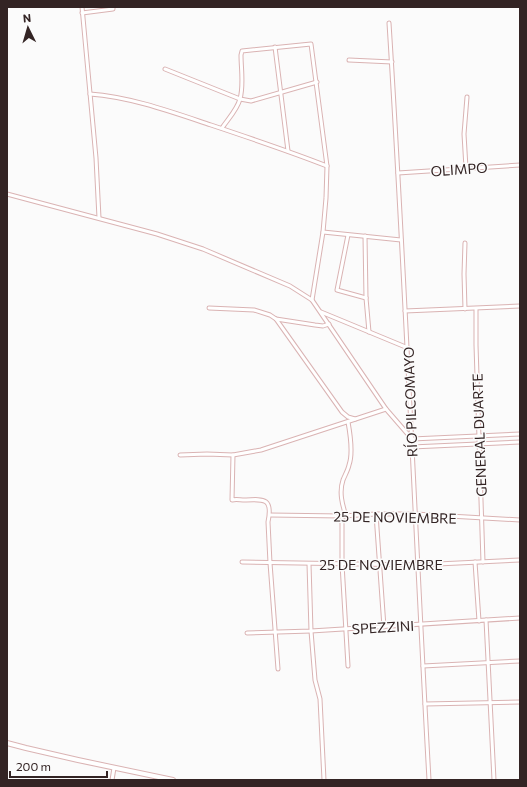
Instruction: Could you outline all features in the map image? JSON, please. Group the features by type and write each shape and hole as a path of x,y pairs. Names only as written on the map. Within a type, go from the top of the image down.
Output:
{"street":[{"path":"82,7 96,158 99,218"},
{"path":"82,13 113,9 113,7"},
{"name":"RÍO PILCOMAYO","path":"389,23 408,348 417,565 429,780"},
{"path":"222,128 234,112 240,100 242,88 242,51 311,44 327,166 323,232 312,300"},
{"path":"275,47 288,151"},
{"path":"349,60 392,62"},
{"path":"165,69 240,100 251,101 317,82"},
{"path":"90,94 102,95 158,107 288,151 327,166"},
{"path":"466,168 464,134 467,97"},
{"name":"OLIMPO","path":"398,173 520,165"},
{"path":"7,194 157,234 203,249 290,286 312,300 386,409 412,439 520,434"},
{"path":"323,232 401,240"},
{"path":"348,235 337,290 366,298"},
{"path":"365,236 368,332"},
{"path":"465,243 465,309"},
{"path":"405,311 520,306"},
{"path":"209,308 254,310 270,315 276,319 342,412 348,417 355,419"},
{"name":"GENERAL DUARTE","path":"476,309 483,562"},
{"path":"320,312 408,348"},
{"path":"276,319 315,326 329,324"},
{"path":"180,455 233,455 261,450 386,409"},
{"path":"348,422 350,465 341,487 341,501 344,516 342,564 348,666"},
{"path":"412,447 520,442"},
{"path":"233,455 232,500 264,500 269,506 270,515 268,522 270,563 278,669"},
{"path":"376,514 384,627"},
{"name":"25 DE NOVIEMBRE","path":"270,515 344,516 415,514 520,520"},
{"name":"25 DE NOVIEMBRE","path":"242,562 417,565 520,560"},
{"path":"475,562 478,621"},
{"path":"309,564 311,631 316,680 320,699 324,780"},
{"name":"SPEZZINI","path":"247,633 384,627 520,618"},
{"path":"486,620 494,780"},
{"path":"423,666 520,661"},
{"path":"425,704 520,702"},
{"path":"7,742 26,748 173,780"},
{"path":"112,780 114,768"}]}
